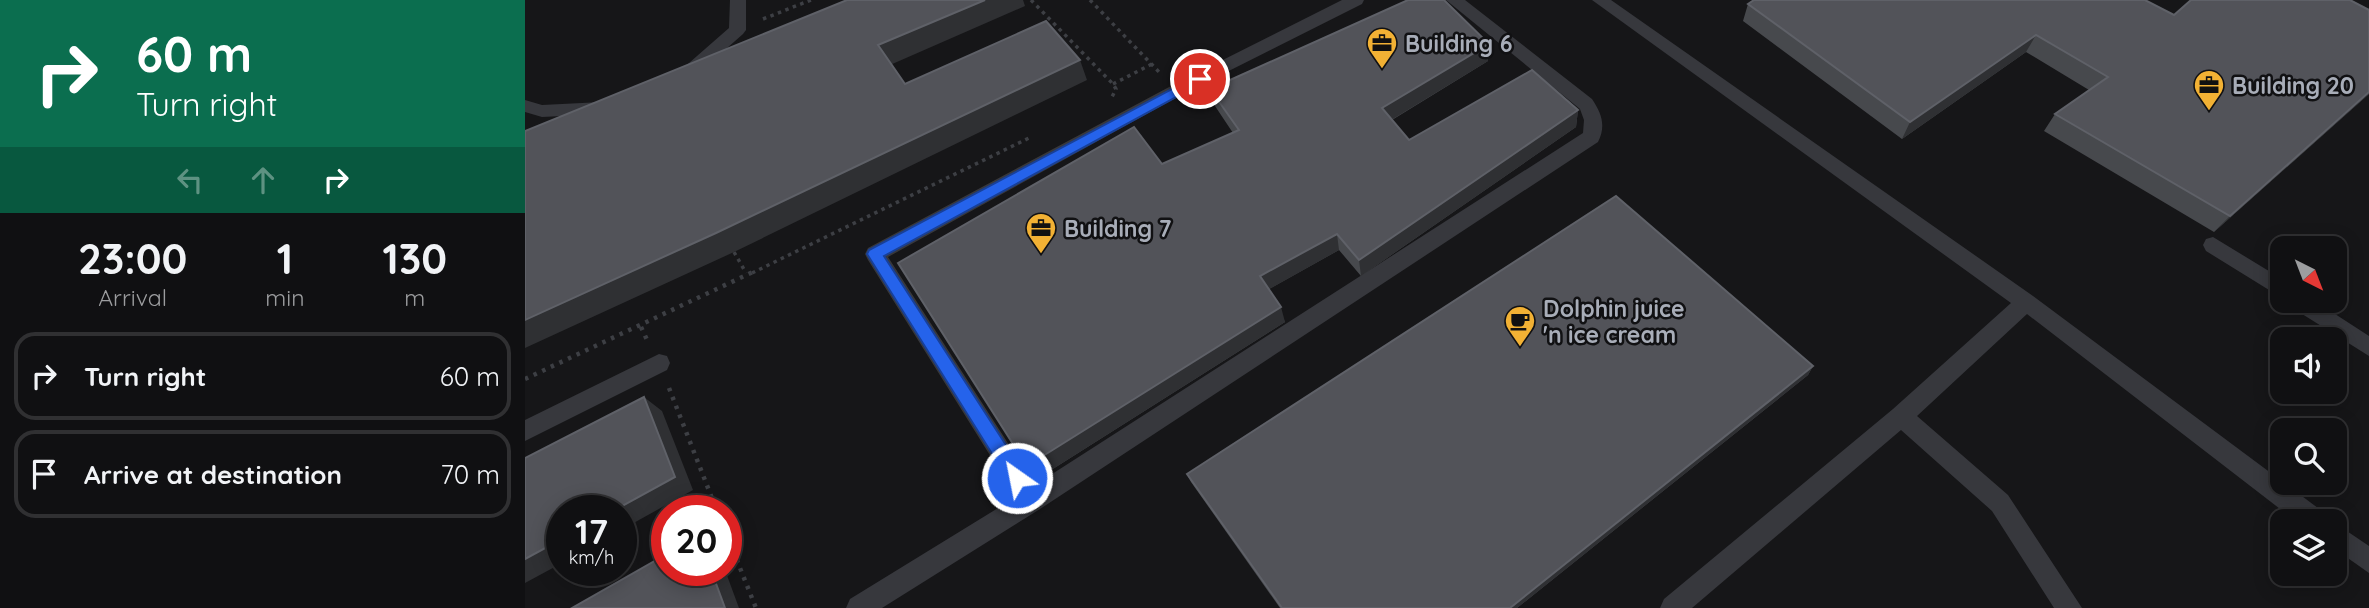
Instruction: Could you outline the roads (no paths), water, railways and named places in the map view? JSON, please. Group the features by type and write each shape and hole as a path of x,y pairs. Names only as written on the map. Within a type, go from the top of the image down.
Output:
{"lane":[{"path":"671,83 693,70 737,30 738,0"},
{"path":"1031,501 874,254 1177,90 1356,0"},
{"path":"859,608 1031,501 1591,137 1595,127 1593,115 1586,104 1454,0"},
{"path":"1600,0 2027,302 2300,509"},
{"path":"525,106 542,111 597,109 623,102"},
{"path":"2213,245 2270,282"},
{"path":"1674,608 1901,416 2027,302"},
{"path":"2317,313 2369,347"},
{"path":"525,431 659,363"},
{"path":"1901,416 2000,503 2069,608"},
{"path":"2347,544 2369,561"}],"place":[{"name":"Building 6","path":"1382,70"},
{"name":"Building 20","path":"2209,112"},
{"name":"Building 7","path":"1041,255"},
{"name":"Dolphin juice 'n ice cream","path":"1520,348"}]}
